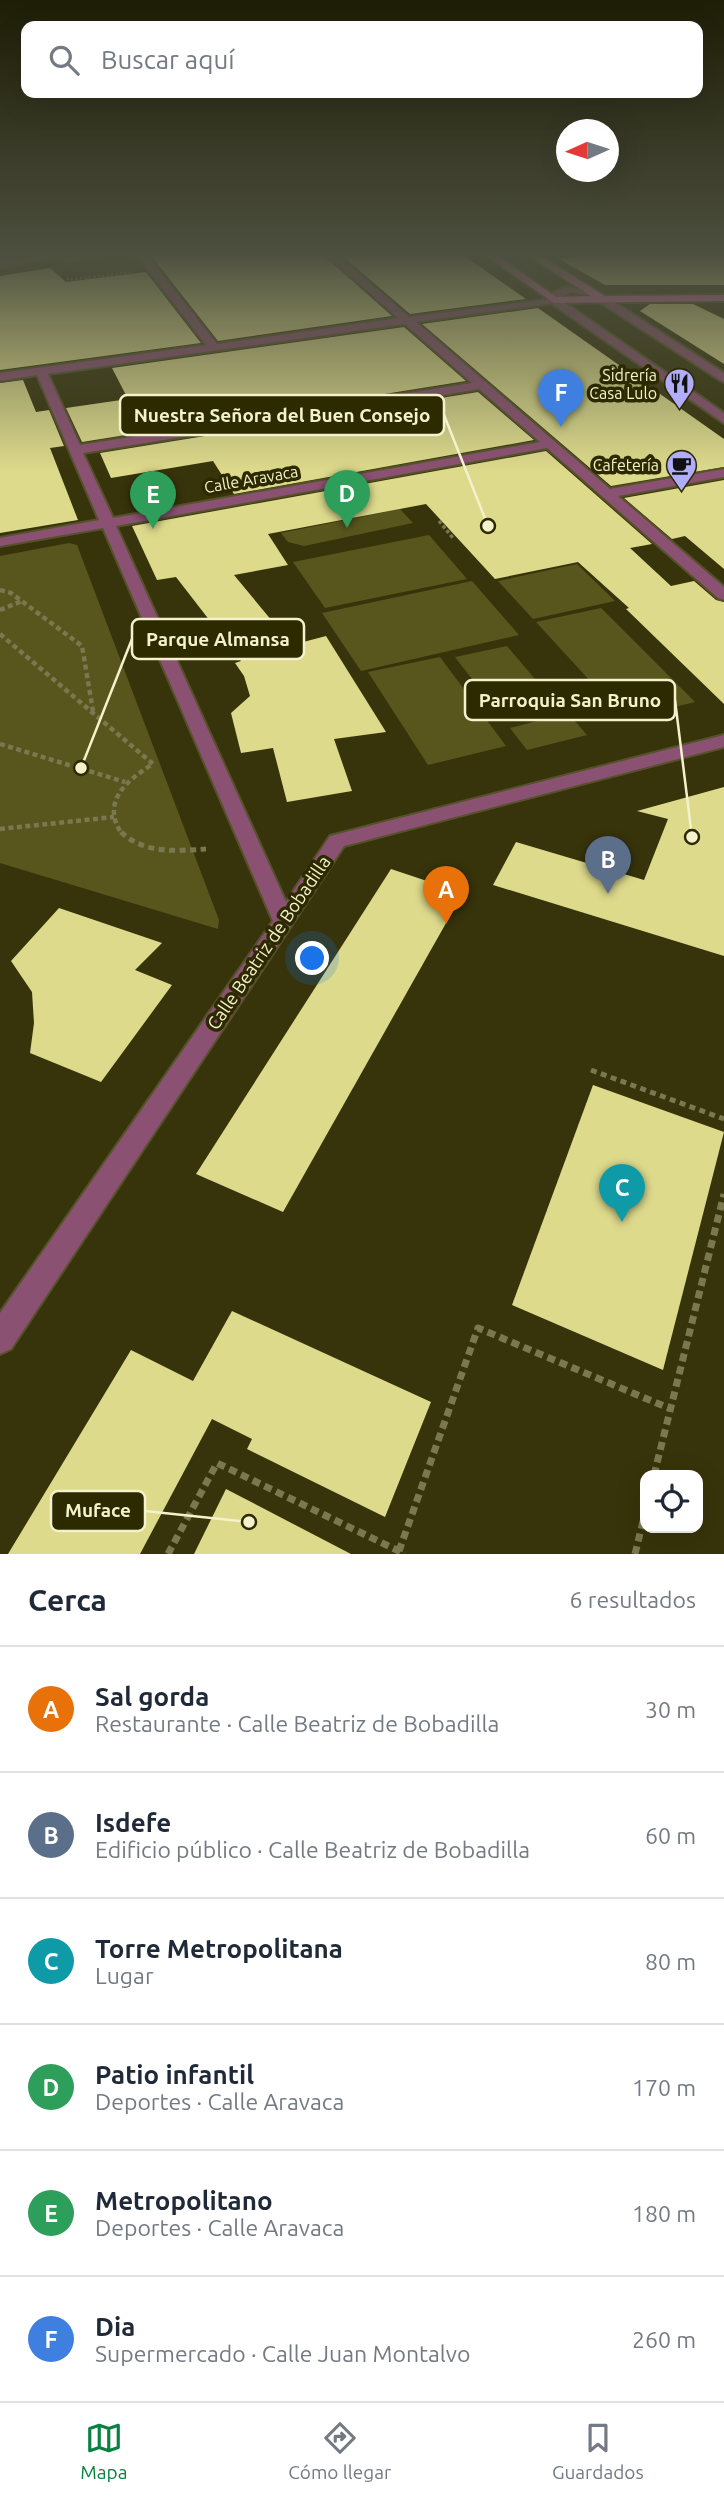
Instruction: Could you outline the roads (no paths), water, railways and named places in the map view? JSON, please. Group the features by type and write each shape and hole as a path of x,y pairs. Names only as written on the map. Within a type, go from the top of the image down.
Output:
{"street":[{"path":"197,326 215,348"},
{"path":"0,377 382,326"},
{"path":"412,326 724,595"},
{"path":"590,326 724,419"},
{"path":"643,326 724,378"},
{"path":"41,372 284,922"},
{"path":"76,450 483,385"},
{"name":"Calle Aravaca","path":"0,542 551,444"},
{"path":"606,494 724,473"},
{"name":"Calle Beatriz de Bobadilla","path":"0,1339 337,841 724,741"}],"place":[{"name":"Sidrería Casa Lulo","path":"680,411"},
{"name":"Dia","path":"561,427"},
{"name":"Cafetería","path":"682,492"},
{"name":"Nuestra Señora del Buen Consejo","path":"488,526"},
{"name":"Patio infantil","path":"347,528"},
{"name":"Metropolitano","path":"153,529"},
{"name":"Parque Almansa","path":"81,768"},
{"name":"Parroquia San Bruno","path":"692,837"},
{"name":"Isdefe","path":"608,894"},
{"name":"Sal gorda","path":"446,924"},
{"name":"Torre Metropolitana","path":"622,1222"},
{"name":"Muface","path":"249,1522"}]}
